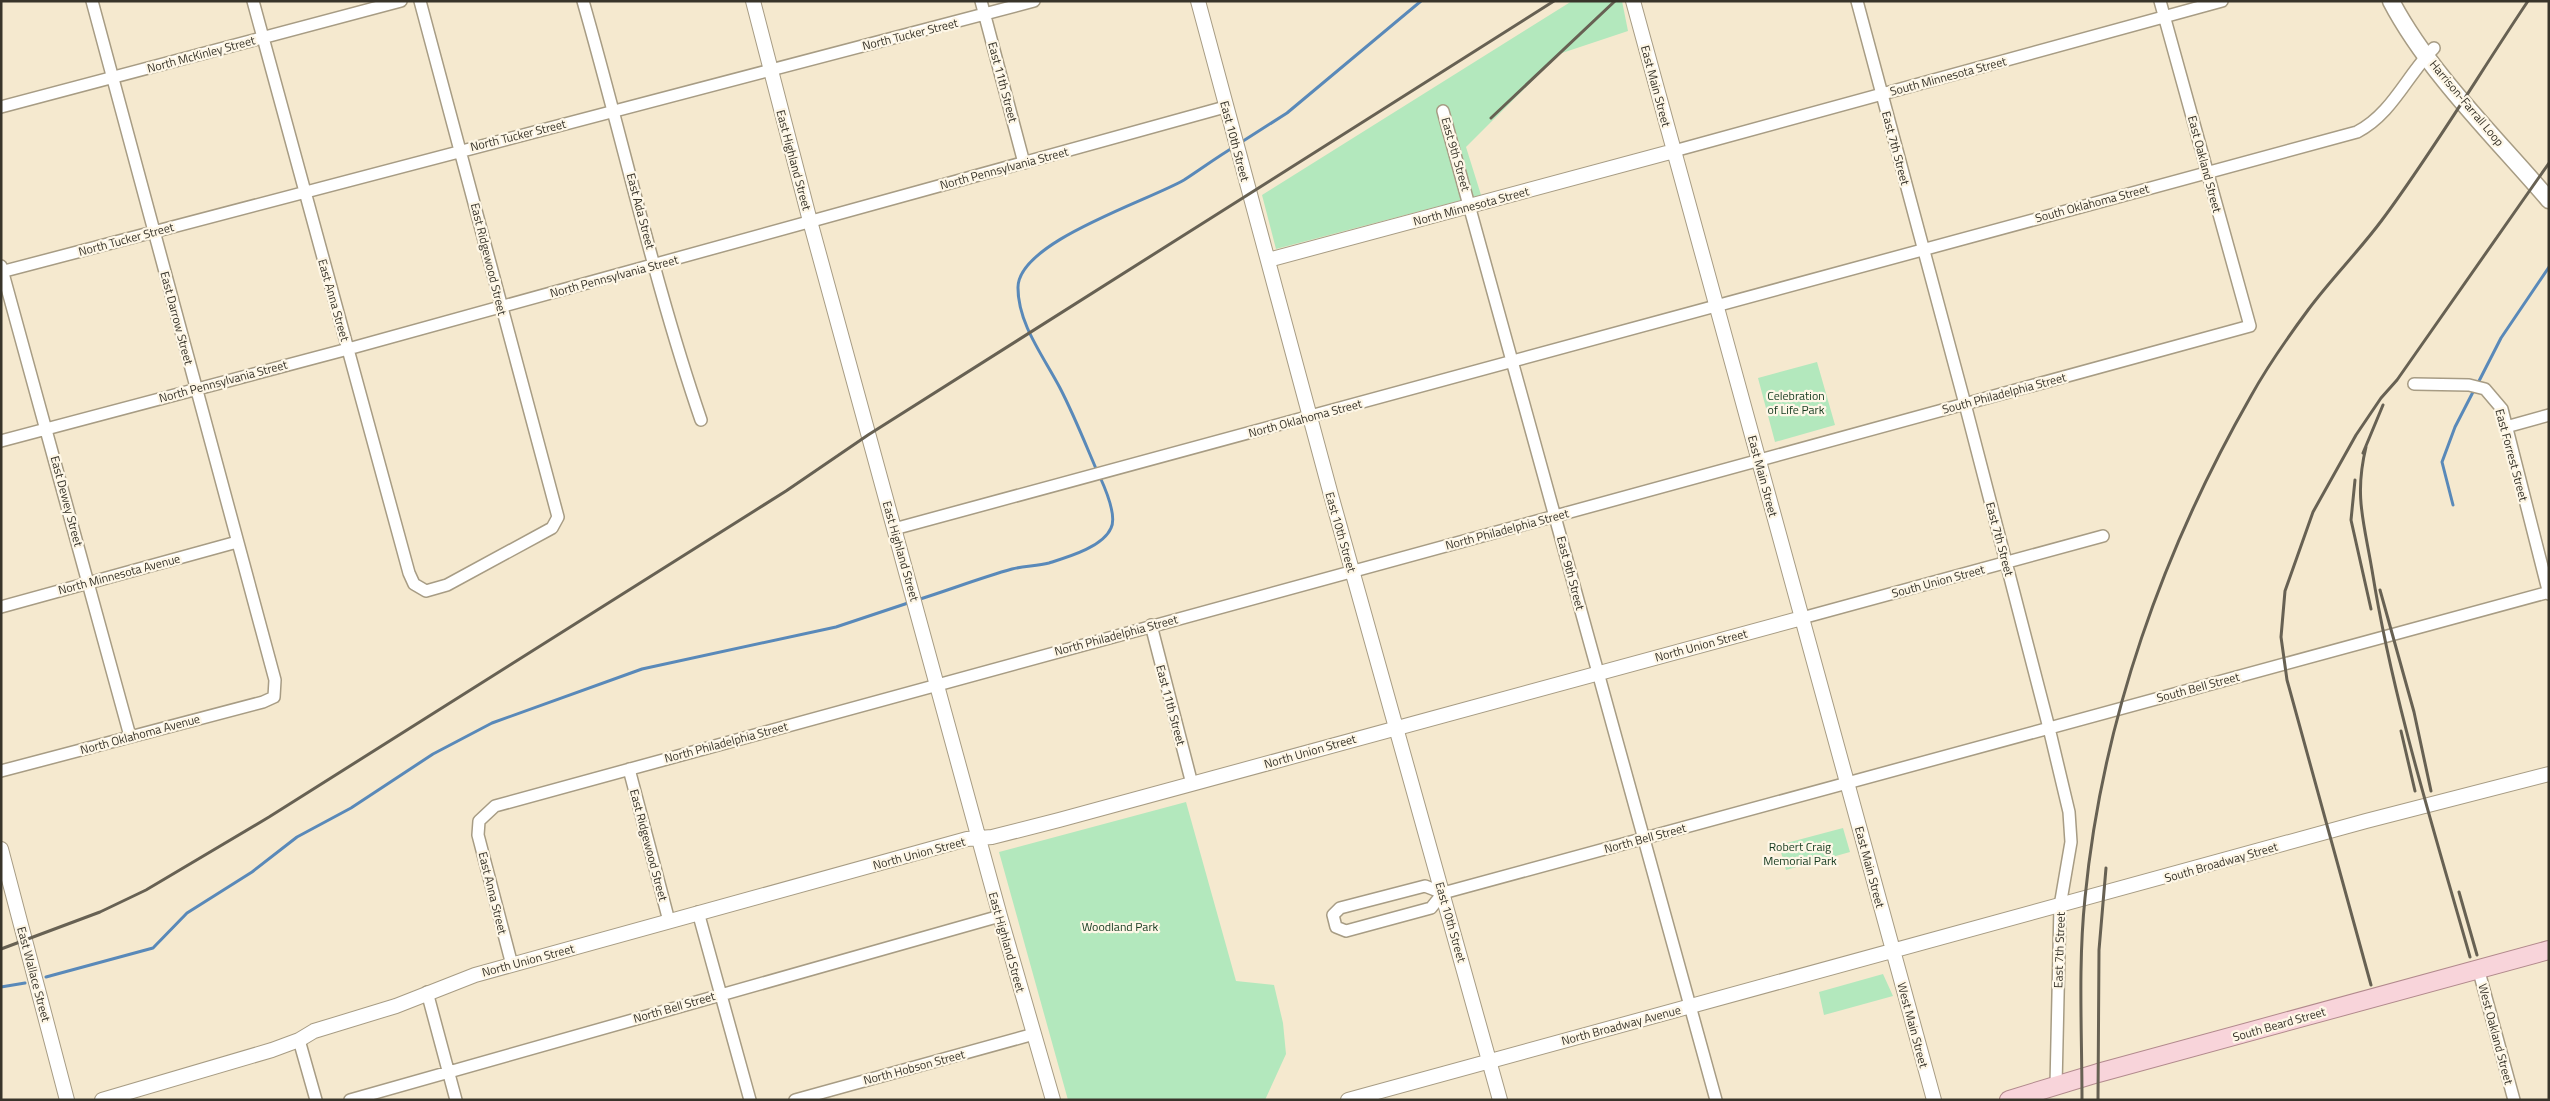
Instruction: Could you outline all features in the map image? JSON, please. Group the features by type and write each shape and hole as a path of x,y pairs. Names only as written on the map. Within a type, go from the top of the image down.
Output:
{"main road":[{"name":"Harrison-Farrall Loop","path":"2391,1 2402,22 2431,51 2549,185"},
{"name":"Harrison-Farrall Loop","path":"2404,1 2431,51 2462,101 2549,200"},
{"name":"South Beard Street","path":"2009,1100 2478,968 2549,950"}],"street":[{"name":"East Darrow Street","path":"92,1 275,680 275,692"},
{"name":"East Anna Street","path":"252,1 408,573 414,584 426,591"},
{"name":"North McKinley Street","path":"1,107 401,1"},
{"name":"East Ridgewood Street","path":"420,1 461,150 500,307 557,505 558,517 552,528 447,584 426,591"},
{"name":"East Ada Street","path":"583,1 685,374 701,420"},
{"name":"East Highland Street","path":"753,1 810,221 894,529 1000,916 1053,1100"},
{"name":"East 11th Street","path":"981,1 1024,163"},
{"name":"North Tucker Street","path":"2,270 1034,1"},
{"name":"East 10th Street","path":"1198,1 1241,166 1352,570 1500,1100"},
{"name":"East Main Street","path":"1633,1 1893,951"},
{"name":"East 7th Street","path":"1857,1 1965,404 2069,812 2071,842 2060,906 2056,1086"},
{"name":"East Oakland Street","path":"2160,1 2250,326"},
{"name":"South Minnesota Street","path":"1674,151 2222,1"},
{"name":"South Oklahoma Street","path":"1716,305 2357,132 2372,124 2386,109 2431,51"},
{"name":"North Pennsylvania Street","path":"1,441 348,349 1226,107"},
{"name":"East 9th Street","path":"1443,111 1471,206 1597,672 1716,1100"},
{"name":"North Minnesota Street","path":"1268,260 1674,151"},
{"name":"East Dewey Street","path":"2,270 130,736"},
{"name":"North Oklahoma Street","path":"894,529 1514,362 1716,305"},
{"name":"South Philadelphia Street","path":"1758,460 2250,326"},
{"name":"East Forrest Street","path":"2414,384 2469,384 2485,388 2502,409 2549,593"},
{"path":"2506,426 2549,415"},
{"name":"North Philadelphia Street","path":"479,821 495,806 503,803 1758,460"},
{"name":"South Union Street","path":"1802,618 2103,536"},
{"name":"North Minnesota Avenue","path":"1,607 237,542"},
{"name":"South Bell Street","path":"1847,783 2549,593"},
{"name":"North Union Street","path":"102,1100 299,1040 314,1031 396,1006 427,992 475,975 967,839 992,837 1802,618"},
{"name":"East 11th Street","path":"1151,625 1192,784"},
{"name":"North Oklahoma Avenue","path":"1,771 263,702 274,697 275,692"},
{"name":"East Ridgewood Street","path":"630,769 669,921"},
{"name":"South Broadway Street","path":"1893,951 2366,821 2549,774"},
{"name":"North Bell Street","path":"1443,893 1425,886 1340,908 1334,915 1336,927 1346,931 1431,908 1443,893 1847,783"},
{"name":"East Anna Street","path":"479,821 478,836 512,965"},
{"name":"East Wallace Street","path":"1,849 67,1100"},
{"path":"698,912 750,1100"},
{"name":"North Bell Street","path":"350,1100 1000,916"},
{"name":"North Broadway Avenue","path":"1348,1100 1893,951"},
{"name":"West Main Street","path":"1893,951 1934,1100"},
{"name":"West Oakland Street","path":"2478,968 2514,1100"},
{"path":"427,992 456,1100"},
{"name":"North Hobson Street","path":"794,1100 1034,1034"},
{"path":"299,1040 316,1100"}],"green space":[{"path":"1572,1 1622,1 1628,31 1559,54 1466,147 1481,195 1276,249 1262,195"},
{"name":"Celebration of Life Park","path":"1817,362 1835,425 1775,442 1758,378"},
{"name":"Woodland Park","path":"1186,802 1236,981 1274,985 1283,1023 1286,1054 1265,1100 1068,1100 999,852"},
{"name":"Robert Craig Memorial Park","path":"1843,828 1850,852 1786,870 1779,845"},
{"path":"1883,974 1893,996 1824,1015 1819,992"}],"waterway":[{"path":"1240,143 1287,113 1421,1"},
{"path":"1097,471 1065,398 1033,340 1022,314 1018,288 1023,271 1038,255 1061,239 1115,211 1184,180 1234,147"},
{"path":"2479,381 2501,338 2549,267"},
{"path":"2453,505 2442,462 2455,427 2473,392"},
{"path":"917,600 1012,569 1049,563 1075,554 1101,541 1111,528 1113,517 1110,502 1100,477"},
{"path":"46,977 153,948 187,913 252,872 297,837 351,808 433,754 492,723 642,669 836,627 911,602"},
{"path":"1,987 25,983"}],"railway":[{"path":"1,949 100,912 146,890 269,817 786,491 868,435 1554,1"},
{"path":"1491,118 1615,1"},
{"path":"2082,1100 2081,999 2083,923 2093,832 2122,702 2141,638 2164,576 2190,515 2219,455 2264,374 2308,310 2373,231 2401,193 2528,1"},
{"path":"2371,985 2287,680 2281,637 2285,591 2313,512 2356,435 2381,398 2397,380 2549,163"},
{"path":"2363,453 2383,405"},
{"path":"2366,447 2361,480 2363,523 2381,619 2415,765 2470,957"},
{"path":"2355,480 2351,520 2371,609"},
{"path":"2380,590 2414,712 2431,791"},
{"path":"2401,731 2415,791"},
{"path":"2098,1100 2099,950 2106,868"},
{"path":"2459,892 2477,955"}]}
